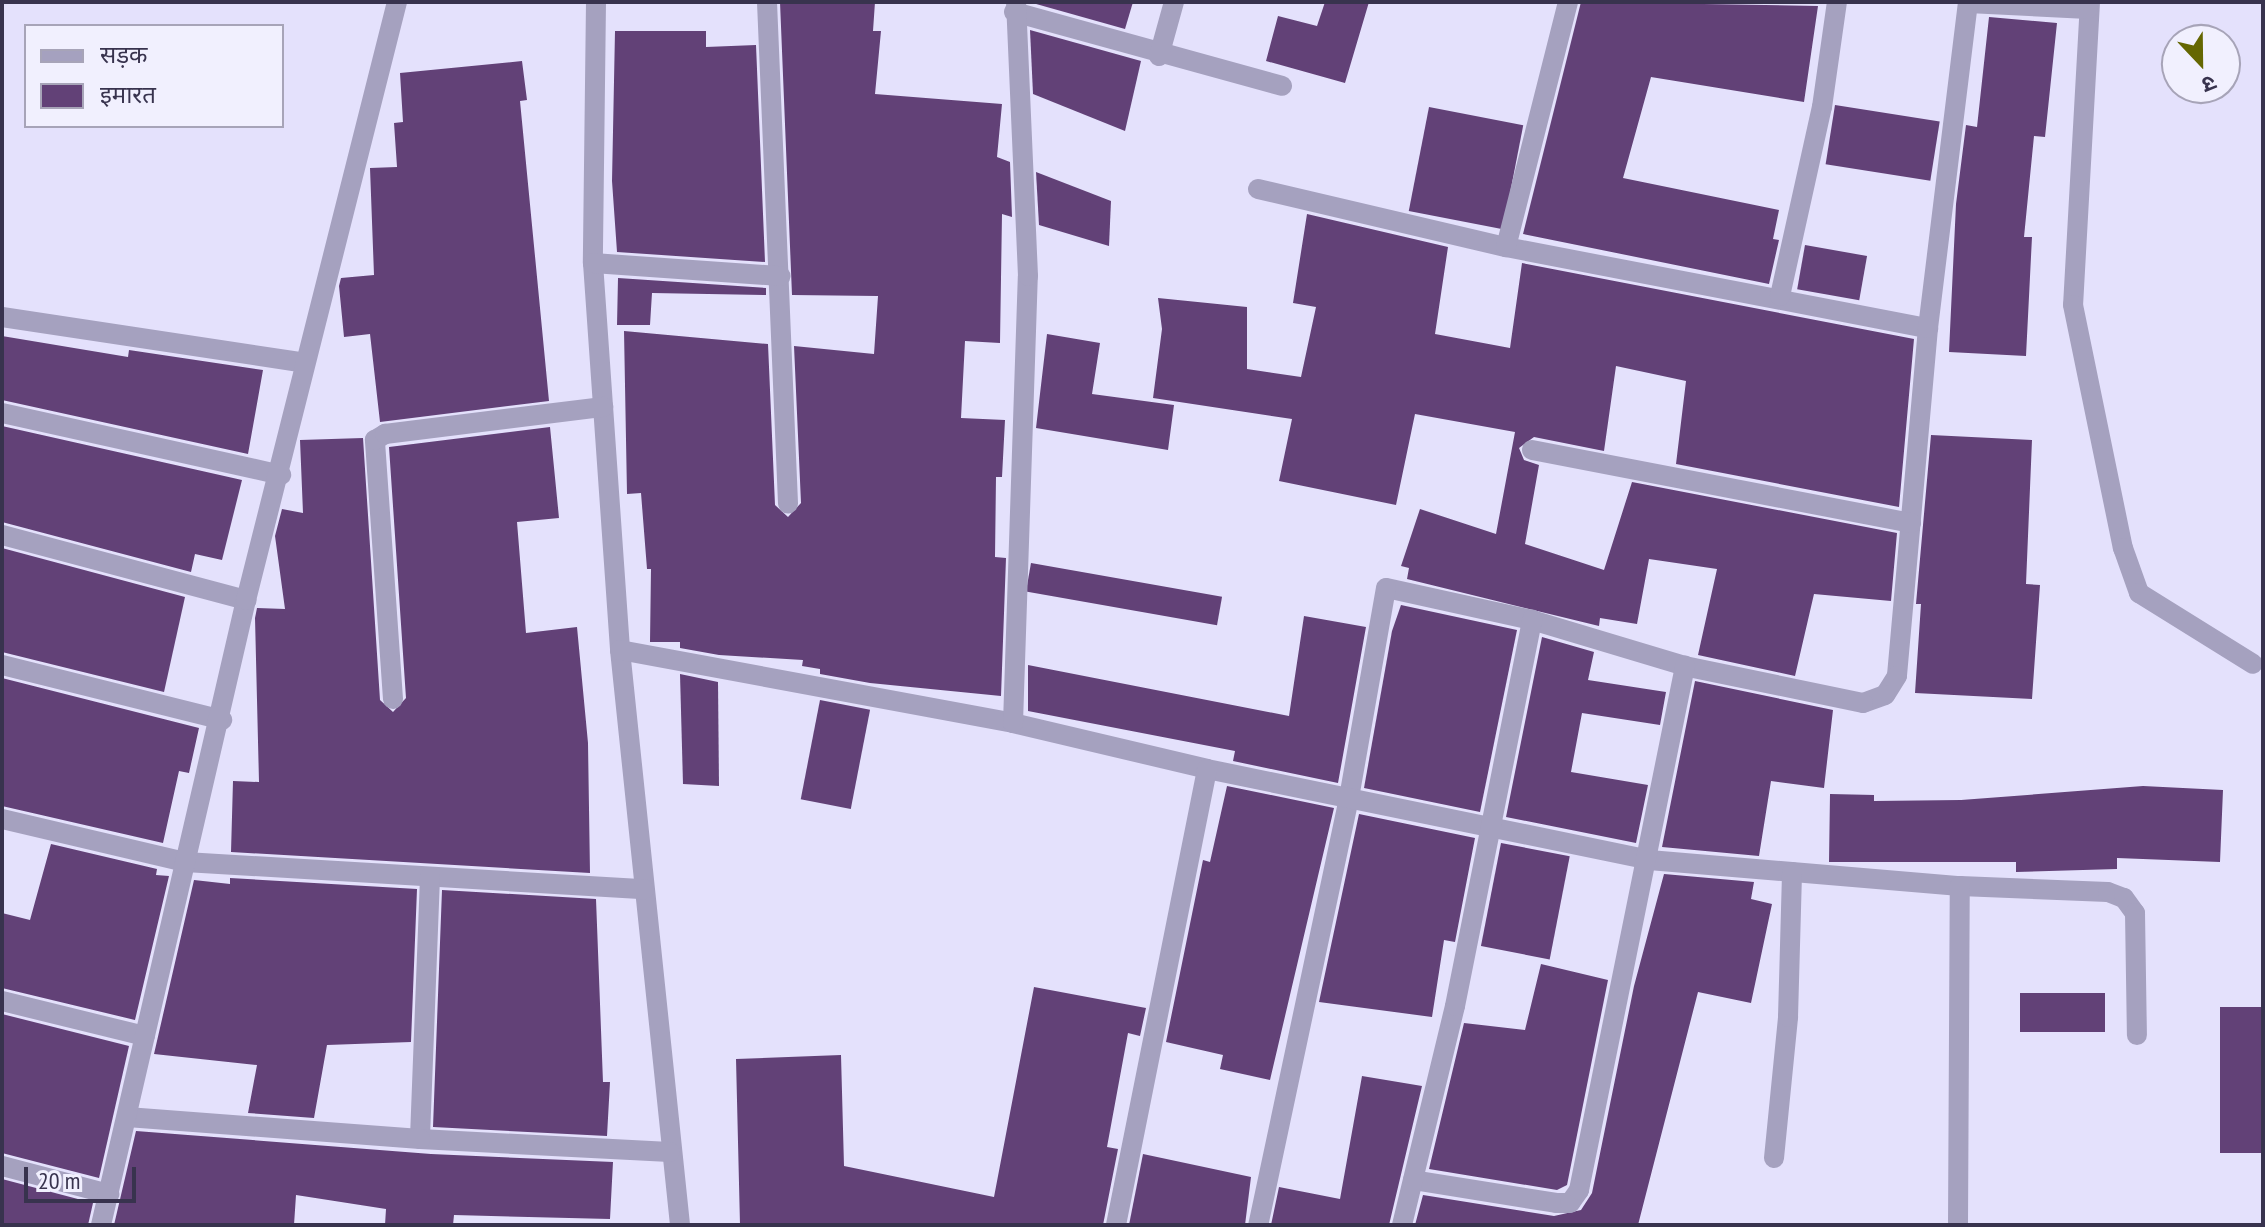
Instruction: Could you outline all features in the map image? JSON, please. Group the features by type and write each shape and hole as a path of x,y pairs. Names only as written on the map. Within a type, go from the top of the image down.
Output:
{"street":[{"path":"101,1225 185,862 222,720 246,600 281,475 305,363 397,2"},
{"path":"596,2 593,263 620,650 680,1225"},
{"path":"767,2 781,276 788,504"},
{"path":"1159,56 1174,2"},
{"path":"1506,247 1568,2"},
{"path":"1780,296 1822,107 1837,2"},
{"path":"1258,1225 1349,798 1386,588 1532,620 1685,666 1863,703 1885,695 1897,676 1928,328 1968,2 2089,5 2073,305 2126,560 2139,593 2253,664"},
{"path":"1013,723 1028,276 1015,7 1159,56 1282,86"},
{"path":"1258,189 1506,247 1780,296 1928,328"},
{"path":"593,263 781,276"},
{"path":"2,317 305,363"},
{"path":"393,699 375,440 385,434 603,407"},
{"path":"2,413 281,475"},
{"path":"1532,450 1911,523"},
{"path":"2,535 246,600"},
{"path":"1402,1225 1455,1006 1488,827 1532,620"},
{"path":"620,650 1013,723 1207,769 1649,860 1960,886 2108,892 2124,898 2135,913 2137,1035"},
{"path":"2,665 222,720"},
{"path":"1413,1180 1570,1203 1579,1190 1649,860 1685,666"},
{"path":"1116,1225 1207,769"},
{"path":"2,819 185,862 644,889"},
{"path":"1774,1158 1788,1017 1792,872"},
{"path":"420,1139 430,877"},
{"path":"1958,1225 1960,886"},
{"path":"2,1001 145,1036"},
{"path":"127,1117 420,1139 670,1152"},
{"path":"2,1166 109,1194"}],"building":[{"path":"780,2 875,2 873,31 881,31 875,94 1002,104 997,157 1010,162 1012,217 1002,214 1000,343 965,341 961,418 1005,420 1002,477 996,477 995,557 1006,558 1001,696 870,683 820,674 820,669 802,666 803,660 719,655 680,648 680,642 650,642 651,569 647,569 641,493 627,494 624,331 768,344 775,505 788,517 801,503 794,346 874,354 878,296 792,295"},
{"path":"1029,2 1133,2 1125,29"},
{"path":"1325,2 1369,2 1345,83 1266,61 1278,16 1317,26"},
{"path":"1581,2 1818,6 1804,102 1651,77 1623,178 1779,210 1773,239 1779,240 1769,284 1523,234"},
{"path":"1989,17 2057,23 2045,137 2034,136 2024,237 2032,237 2026,356 1949,352 1956,204 1966,125 1977,127"},
{"path":"1030,30 1141,61 1125,131 1033,94"},
{"path":"615,31 706,31 706,47 756,45 765,262 617,252 612,181"},
{"path":"522,61 527,100 520,101 549,401 380,422 370,334 344,337 339,286 341,278 374,275 370,168 397,167 394,123 403,122 400,73"},
{"path":"1835,105 1940,122 1930,181 1826,164"},
{"path":"1429,107 1523,125 1503,229 1409,211"},
{"path":"1036,172 1111,201 1109,246 1039,225"},
{"path":"1307,214 1448,247 1435,334 1510,348 1522,263 1914,339 1899,507 1676,464 1686,381 1616,366 1604,451 1534,437 1519,448 1524,460 1539,465 1525,544 1604,570 1632,482 1897,533 1891,601 1814,594 1795,676 1698,655 1717,569 1649,559 1637,624 1600,618 1599,626 1407,579 1409,568 1401,566 1420,509 1496,534 1515,432 1415,414 1396,505 1279,481 1292,419 1153,398 1162,329 1158,298 1247,307 1247,369 1301,377 1316,307 1293,303"},
{"path":"1805,245 1867,256 1859,300 1797,289"},
{"path":"618,278 766,288 766,295 652,293 650,325 617,325"},
{"path":"1047,334 1100,343 1092,394 1174,405 1168,450 1036,428"},
{"path":"2,336 128,357 129,350 263,370 248,454 2,400"},
{"path":"2,426 242,480 222,560 195,554 191,572 2,522"},
{"path":"550,427 559,518 517,522 526,633 577,627 588,743 590,873 231,852 233,781 259,782 255,618 257,608 285,609 275,536 282,509 303,513 300,440 363,438 380,700 393,712 406,698 389,447"},
{"path":"1931,435 2032,440 2026,584 2040,585 2032,699 1915,693 1921,604 1916,604"},
{"path":"2,548 185,597 164,692 2,652"},
{"path":"1031,563 1222,597 1217,625 1026,592"},
{"path":"1401,605 1517,630 1480,812 1364,788 1392,631"},
{"path":"1304,616 1366,627 1338,783 1233,761 1235,751 1028,711 1028,665 1289,716"},
{"path":"1542,637 1594,652 1588,680 1666,692 1660,725 1582,713 1571,772 1648,785 1636,843 1506,817"},
{"path":"680,674 718,682 719,786 683,784"},
{"path":"2,678 199,728 189,773 179,771 163,843 2,806"},
{"path":"1695,681 1833,710 1824,788 1771,781 1759,856 1662,847"},
{"path":"820,700 870,710 851,809 801,799"},
{"path":"1227,786 1334,808 1270,1080 1220,1069 1223,1055 1166,1042 1203,860 1210,862"},
{"path":"2143,786 2223,790 2220,862 2117,858 2117,869 2016,872 2016,862 1829,862 1830,794 1874,795 1874,801 1961,800"},
{"path":"1359,814 1475,838 1455,942 1444,940 1432,1017 1319,1002"},
{"path":"1501,843 1570,856 1550,959 1481,946"},
{"path":"51,844 157,869 156,875 169,876 135,1020 2,988 2,913 30,920"},
{"path":"1664,874 1754,882 1751,899 1772,904 1751,1003 1698,992 1638,1225 1415,1225 1423,1195 1554,1216 1581,1210 1592,1193 1634,986"},
{"path":"230,878 417,889 411,1042 327,1045 314,1118 248,1113 257,1065 154,1054 194,880 230,884"},
{"path":"442,890 596,899 603,1082 610,1082 607,1136 433,1127"},
{"path":"1541,964 1608,980 1567,1185 1557,1190 1429,1169 1464,1023 1525,1030"},
{"path":"1034,987 1146,1008 1140,1036 1128,1033 1107,1147 1118,1149 1103,1225 740,1225 736,1059 841,1055 844,1166 994,1197"},
{"path":"2020,993 2105,993 2105,1032 2020,1032"},
{"path":"2220,1007 2263,1007 2263,1153 2220,1153"},
{"path":"2,1014 129,1046 99,1178 2,1153"},
{"path":"1362,1076 1422,1086 1389,1225 1271,1225 1279,1187 1340,1199"},
{"path":"136,1131 431,1154 613,1162 610,1219 454,1215 453,1225 385,1225 386,1209 296,1195 294,1225 114,1225"},
{"path":"1143,1154 1251,1177 1245,1225 1129,1225"},
{"path":"2,1179 93,1203 88,1225 2,1225"}]}
